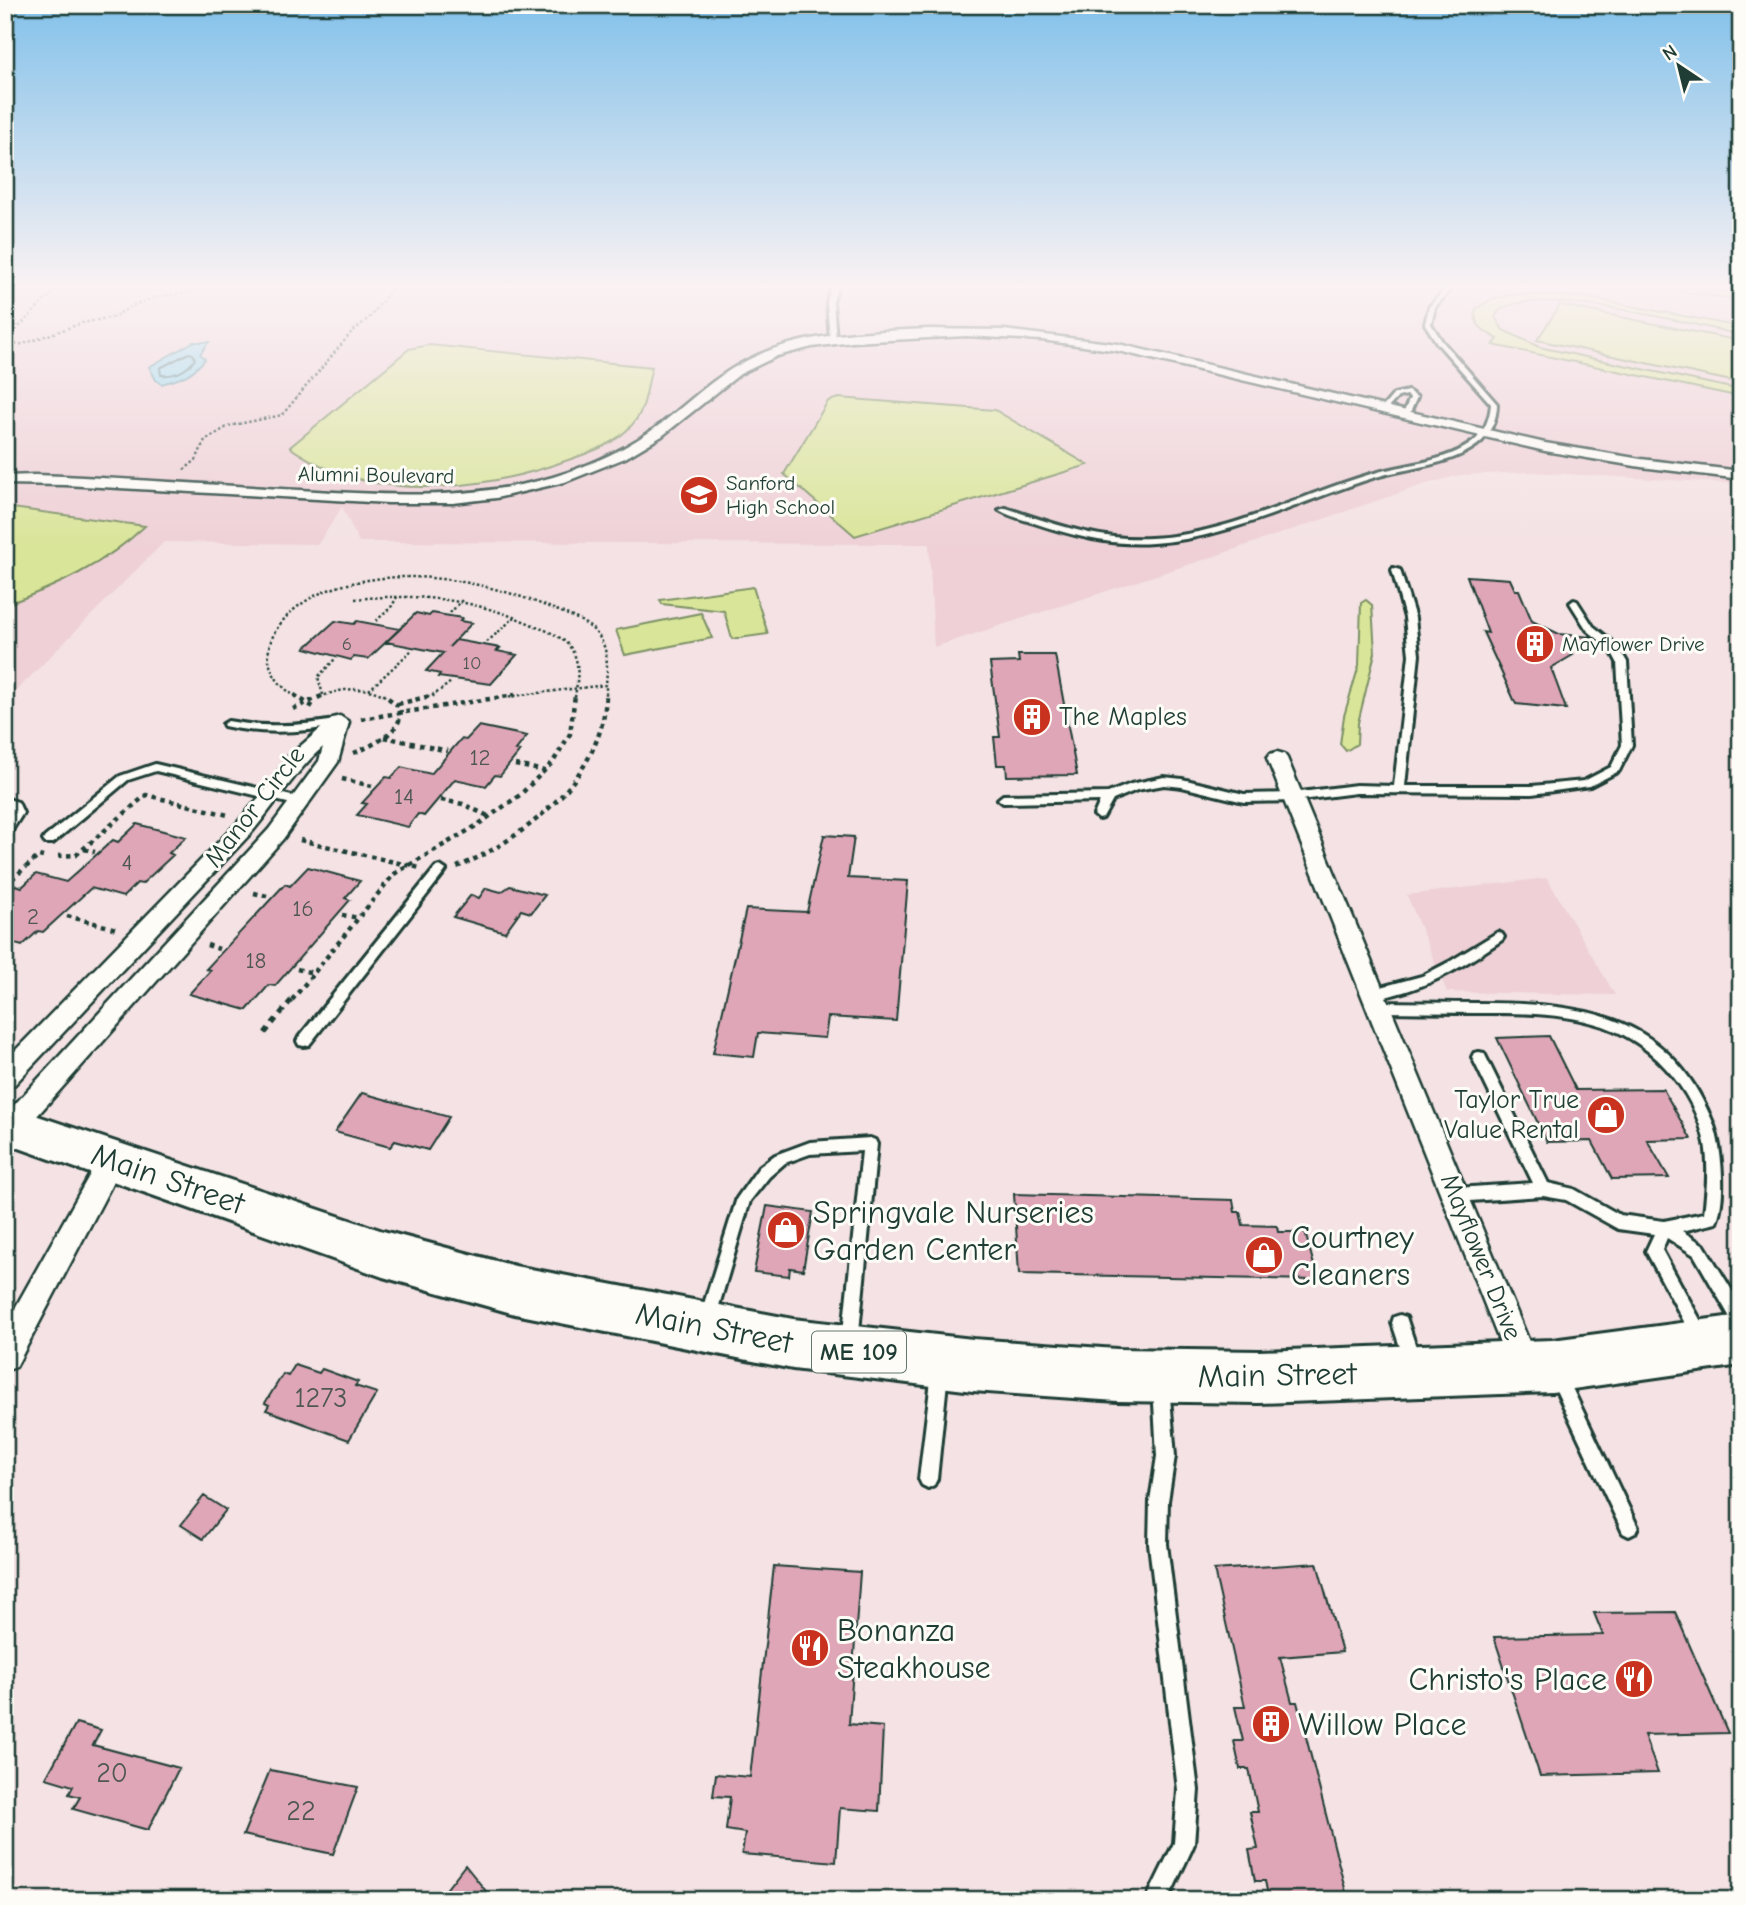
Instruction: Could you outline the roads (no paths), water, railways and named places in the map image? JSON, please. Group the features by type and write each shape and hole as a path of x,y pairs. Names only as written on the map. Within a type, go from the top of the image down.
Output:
{"highway":[{"name":"Main Street","path":"8,1125 383,1254 515,1290 793,1344 941,1361 1117,1375 1259,1377 1539,1367 1729,1335"}],"street":[{"name":"Alumni Boulevard","path":"5,480 412,501 471,497 532,487 578,474 625,453 656,434 735,373"},
{"name":"Alumni Boulevard","path":"1232,373 1485,433 1609,458 1741,475"},
{"name":"Manor Circle","path":"5,1078 272,796 296,760 340,722"},
{"name":"Manor Circle","path":"8,1125 276,834 328,762 340,722"},
{"name":"Mayflower Drive","path":"1277,758 1456,1195 1539,1367"},
{"path":"5,1356 112,1159"}],"lane":[{"path":"1003,510 1069,532 1121,541 1194,536 1373,476 1456,454 1476,443 1493,418 1494,404 1467,373"},
{"path":"1384,409 1396,395 1408,393 1414,397 1406,414"},
{"path":"1396,570 1410,618 1414,655 1399,788"},
{"path":"1003,799 1109,797 1135,787 1164,782 1182,783 1244,798 1293,797 1356,789 1567,788 1601,778 1615,769 1626,745 1622,662 1614,647 1590,628 1574,603"},
{"path":"228,724 262,731 289,731 340,722"},
{"path":"49,840 124,778 155,767 300,802"},
{"path":"1099,815 1109,797"},
{"path":"5,802 14,804 18,813 5,832"},
{"path":"304,1041 440,870"},
{"path":"1377,1001 1440,976 1498,937"},
{"path":"1377,1001 1561,1011 1609,1023 1660,1055 1694,1095 1712,1141 1715,1178 1712,1218 1664,1228 1618,1222 1569,1194 1542,1189 1456,1195"},
{"path":"1479,1057 1542,1189"},
{"path":"705,1327 744,1198 764,1172 780,1159 810,1148 870,1144 849,1350"},
{"path":"1664,1228 1654,1251 1729,1335"},
{"path":"1664,1228 1699,1250 1729,1335"},
{"path":"1400,1323 1417,1373"},
{"path":"928,1479 941,1361"},
{"path":"1539,1367 1629,1527"},
{"path":"1157,1900 1184,1844 1188,1790 1158,1544 1159,1500 1166,1456 1160,1376"}],"water":[{"path":"152,373 191,373 161,384"}],"place":[{"name":"Sanford High School","path":"699,495"},
{"name":"Mayflower Drive","path":"1535,644"},
{"name":"The Maples","path":"1032,717"},
{"name":"Taylor True Value Rental","path":"1606,1115"},
{"name":"Springvale Nurseries Garden Center","path":"786,1230"},
{"name":"Courtney Cleaners","path":"1264,1255"},
{"name":"Bonanza Steakhouse","path":"810,1648"},
{"name":"Christo's Place","path":"1634,1679"},
{"name":"Willow Place","path":"1271,1724"}]}
